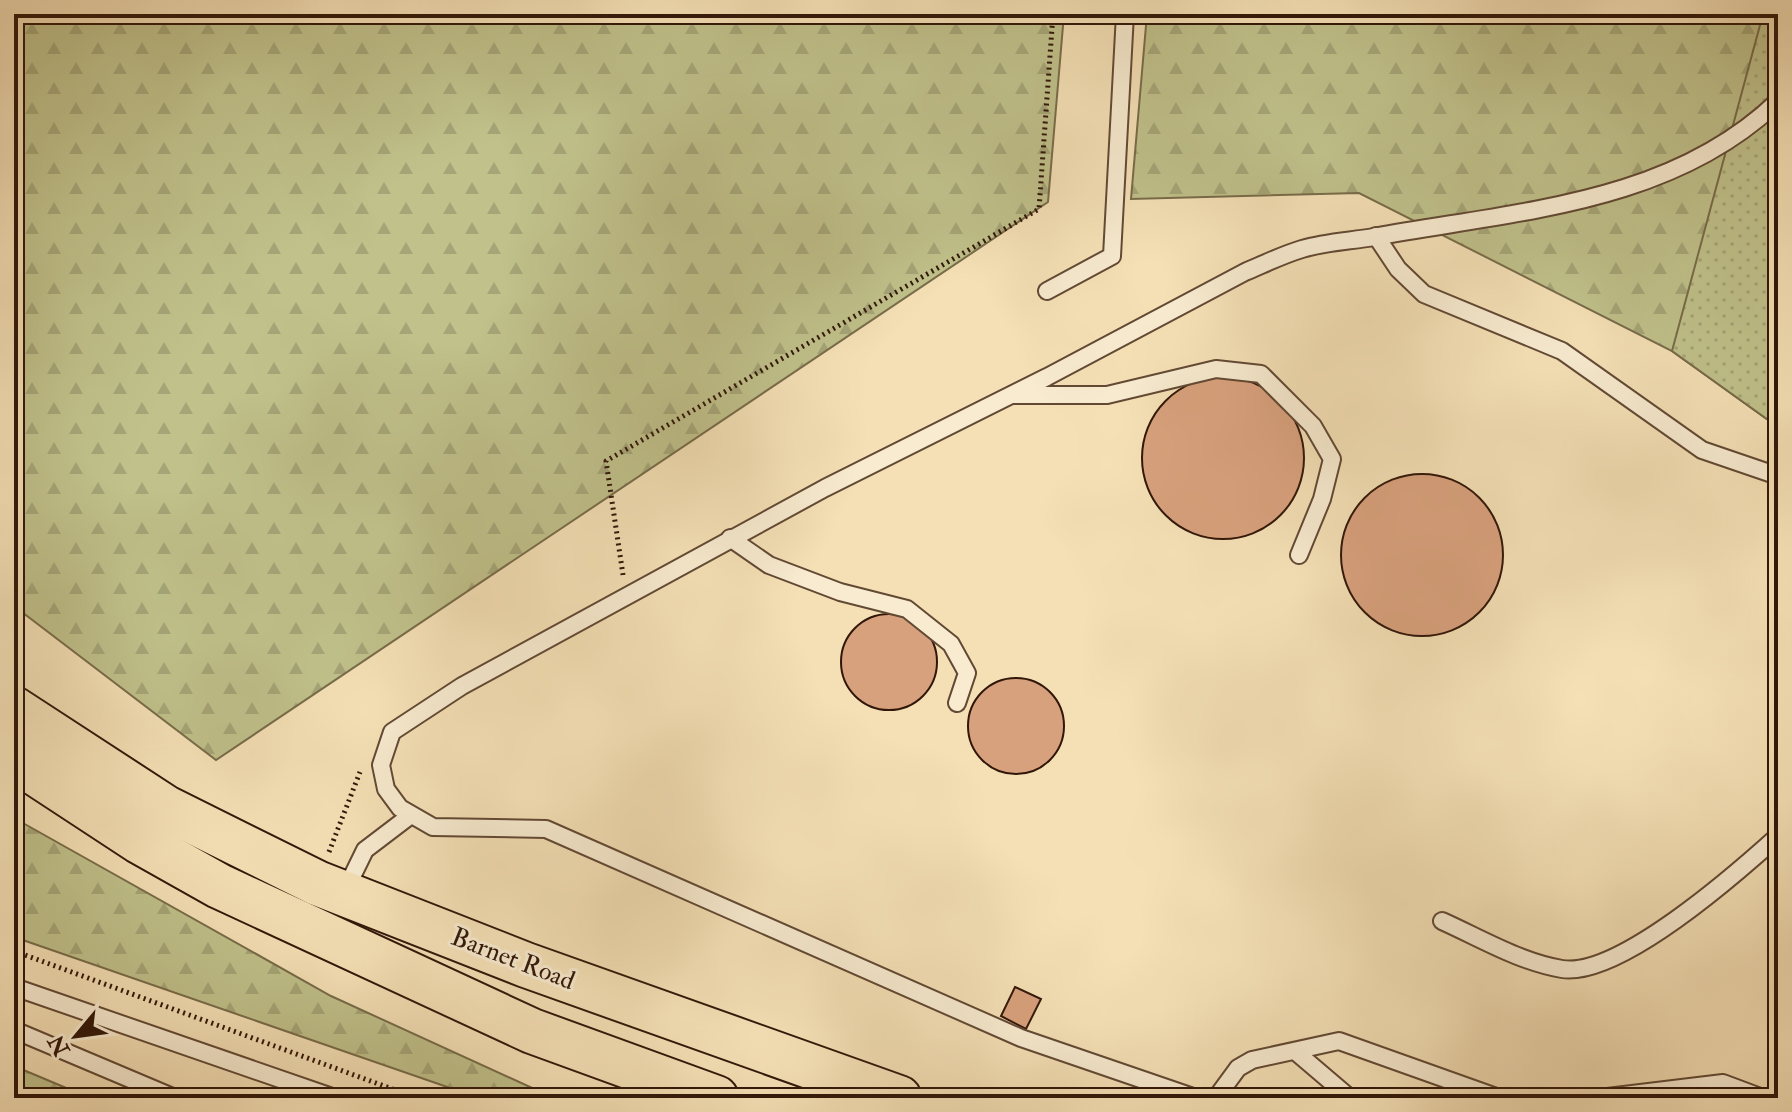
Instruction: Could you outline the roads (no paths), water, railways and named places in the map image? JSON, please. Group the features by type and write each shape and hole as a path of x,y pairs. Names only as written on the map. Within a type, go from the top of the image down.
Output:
{"main road":[{"name":"Barnet Road","path":"14,709 140,791 237,846 330,888 526,965 899,1098"},
{"name":"Barnet Road","path":"14,759 97,814 219,886 532,1031 716,1098"}],"lane":[{"path":"1047,291 1112,256 1125,14"},
{"path":"1196,1098 1021,1038 546,829 433,827 400,808 386,789 381,765 392,732 462,686 730,538 1245,272 1302,249 1481,221 1648,182 1686,166 1752,126 1778,101"},
{"path":"1376,236 1398,269 1424,294 1562,351 1702,450 1778,476"},
{"path":"1011,395 1107,395 1216,369 1261,374 1313,426 1332,459 1322,499 1299,555"},
{"path":"730,538 769,565 840,592 907,609 951,644 967,673 957,703"},
{"path":"330,888 365,850 411,815"},
{"path":"1442,921 1512,953 1564,969 1603,962 1658,931 1737,872 1778,836"},
{"path":"14,987 335,1098"},
{"path":"14,1030 175,1098"},
{"path":"1216,1098 1238,1068 1252,1060 1339,1041 1499,1098"},
{"path":"1296,1052 1350,1098"},
{"path":"1599,1098 1723,1083 1763,1098"}]}
